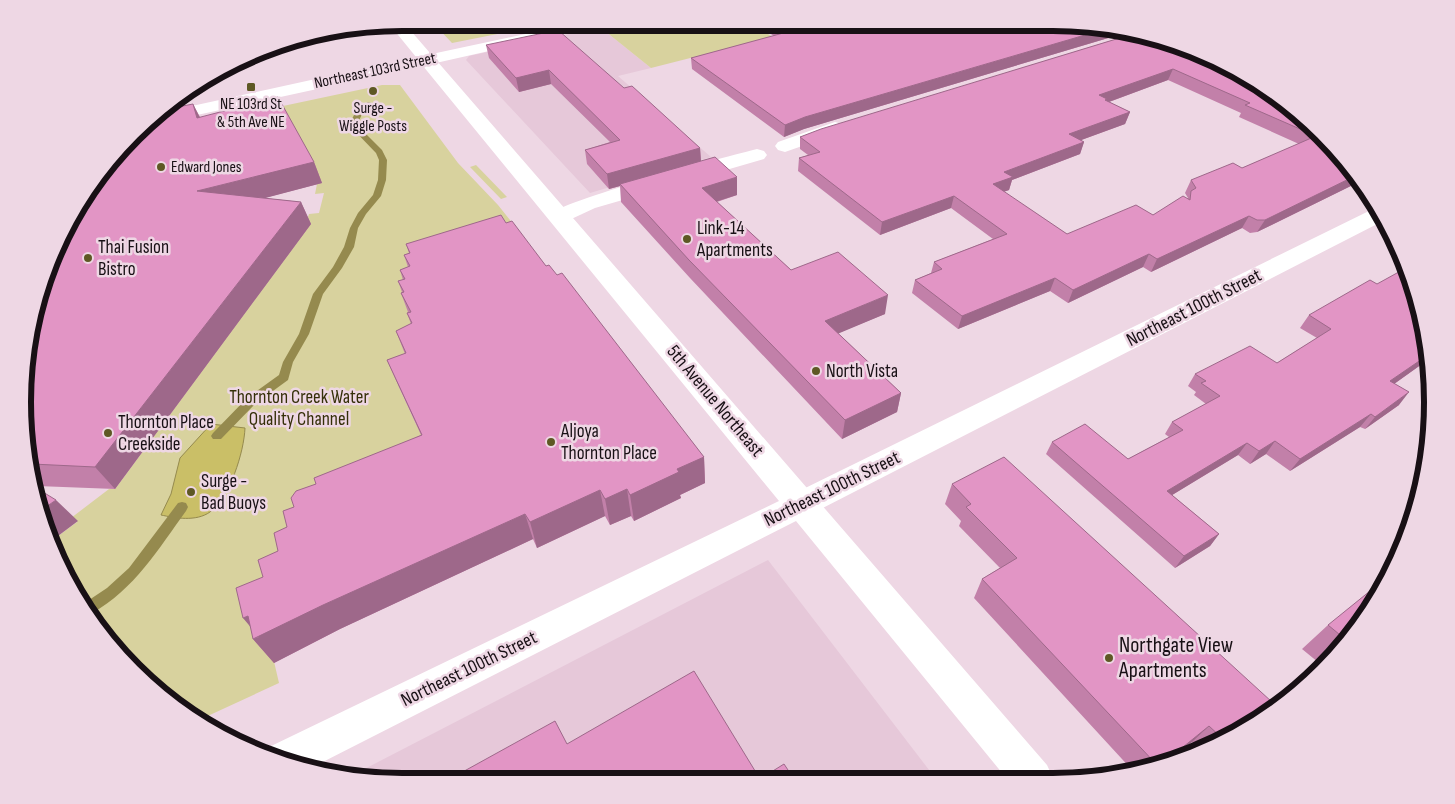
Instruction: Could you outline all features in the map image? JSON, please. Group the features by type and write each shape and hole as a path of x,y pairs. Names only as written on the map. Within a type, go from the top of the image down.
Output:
{"street":[{"name":"5th Avenue Northeast","path":"402,31 1029,773"},
{"name":"Northeast 103rd Street","path":"166,116 560,31"},
{"path":"1107,46 1126,38"},
{"path":"1148,44 1161,50"},
{"path":"785,146 853,123"},
{"path":"559,216 588,204 757,155"},
{"name":"Northeast 100th Street","path":"293,756 973,419 1374,217"}],"shaded area":[{"path":"582,31 605,31 651,68 618,76 711,157 590,193 466,60 469,56"},
{"path":"211,424 245,428 239,461 224,496 210,512 198,517 186,518 161,515 171,494 180,458"},
{"path":"768,560 931,773 402,773 361,771"}],"green space":[{"path":"441,31 512,31 452,43"},
{"path":"605,31 763,31 773,37 651,68"},
{"name":"Thornton Creek Water Quality Channel","path":"382,85 400,85 458,163 498,205 523,236 416,330 399,387 416,424 441,458 269,640 279,683 207,717 158,681 123,646 108,628 81,587 69,566 57,537 77,522 71,518 109,489 115,489 146,447 157,420 166,420 193,383 202,360 210,360 306,223 309,214 319,213 324,193 315,194 317,184 283,106"},
{"path":"476,165 507,197 501,199 470,167"}],"building":[{"path":"559,31 624,88 632,86 700,148 607,174 585,150 620,140 549,70 516,78 486,45"},
{"path":"785,31 1053,31 1091,33 805,117 785,125 691,58 787,32"},
{"path":"1122,37 1172,51 1217,69 1279,108 1306,132 1245,105 1250,103 1173,69 1099,95 1130,112 1069,134 1084,142 1004,172 1013,177 993,184 1067,234 1136,205 1153,215 1183,196 1190,200 1191,191 1196,188 1191,180 1233,163 1242,168 1312,138 1349,179 1265,220 1257,220 1249,216 1157,259 1149,254 1073,290 1055,278 962,316 915,280 942,269 934,262 1007,234 954,196 882,222 799,158 820,152 800,137"},
{"path":"278,97 314,162 197,191 301,202 95,467 36,464 31,402 34,354 44,306 59,260 69,238 108,176 158,123 177,107 193,104 197,118"},
{"path":"715,157 737,177 702,188 791,270 838,252 888,295 825,321 901,393 845,420 689,260 620,184"},
{"name":"Aljoya Thornton Place","path":"501,215 506,223 512,221 546,266 549,265 557,275 562,273 704,457 677,469 679,472 630,495 627,489 605,499 600,490 530,522 525,514 323,605 253,639 248,616 243,618 236,588 263,577 258,560 278,551 274,533 287,527 283,511 294,507 291,498 296,491 316,484 314,478 422,435 387,360 406,353 396,331 412,323 407,313 411,312 401,293 404,292 398,281 405,279 400,270 410,266 404,255 410,253 406,244"},
{"path":"1400,271 1411,306 1421,359 1390,381 1409,392 1375,417 1371,414 1300,459 1275,441 1259,451 1247,443 1167,491 1219,534 1184,556 1052,442 1085,424 1128,459 1183,430 1172,422 1220,396 1201,383 1206,381 1195,374 1250,346 1277,363 1331,329 1309,315 1370,280 1377,284"},
{"name":"Northgate View Apartments","path":"1004,457 1271,701 1218,734 1209,726 1178,751 1152,759 982,579 1017,558 966,507 971,504 952,484"},
{"path":"42,492 56,500 47,507"},
{"path":"1370,591 1371,592 1341,636 1328,625"},
{"path":"694,671 756,773 461,773 555,721 567,744"},
{"path":"784,764 790,773 770,773"}],"waterway":[{"path":"217,436 251,401 284,377 288,362 304,334 318,294 337,268 349,247 354,228 362,213 377,196 382,180 383,160 379,152 353,125 360,111 371,104"},
{"path":"92,606 112,592 134,572 182,507"}],"place":[{"name":"NE 103rd St & 5th Ave NE","path":"251,87"},
{"name":"Surge - Wiggle Posts","path":"373,91"},
{"name":"Edward Jones","path":"161,167"},
{"name":"Link-14 Apartments","path":"687,239"},
{"name":"Thai Fusion Bistro","path":"88,258"},
{"name":"North Vista","path":"816,371"},
{"name":"Thornton Place Creekside","path":"108,433"},
{"name":"Aljoya Thornton Place","path":"551,442"},
{"name":"Surge - Bad Buoys","path":"191,492"},
{"name":"Northgate View Apartments","path":"1109,658"}]}
